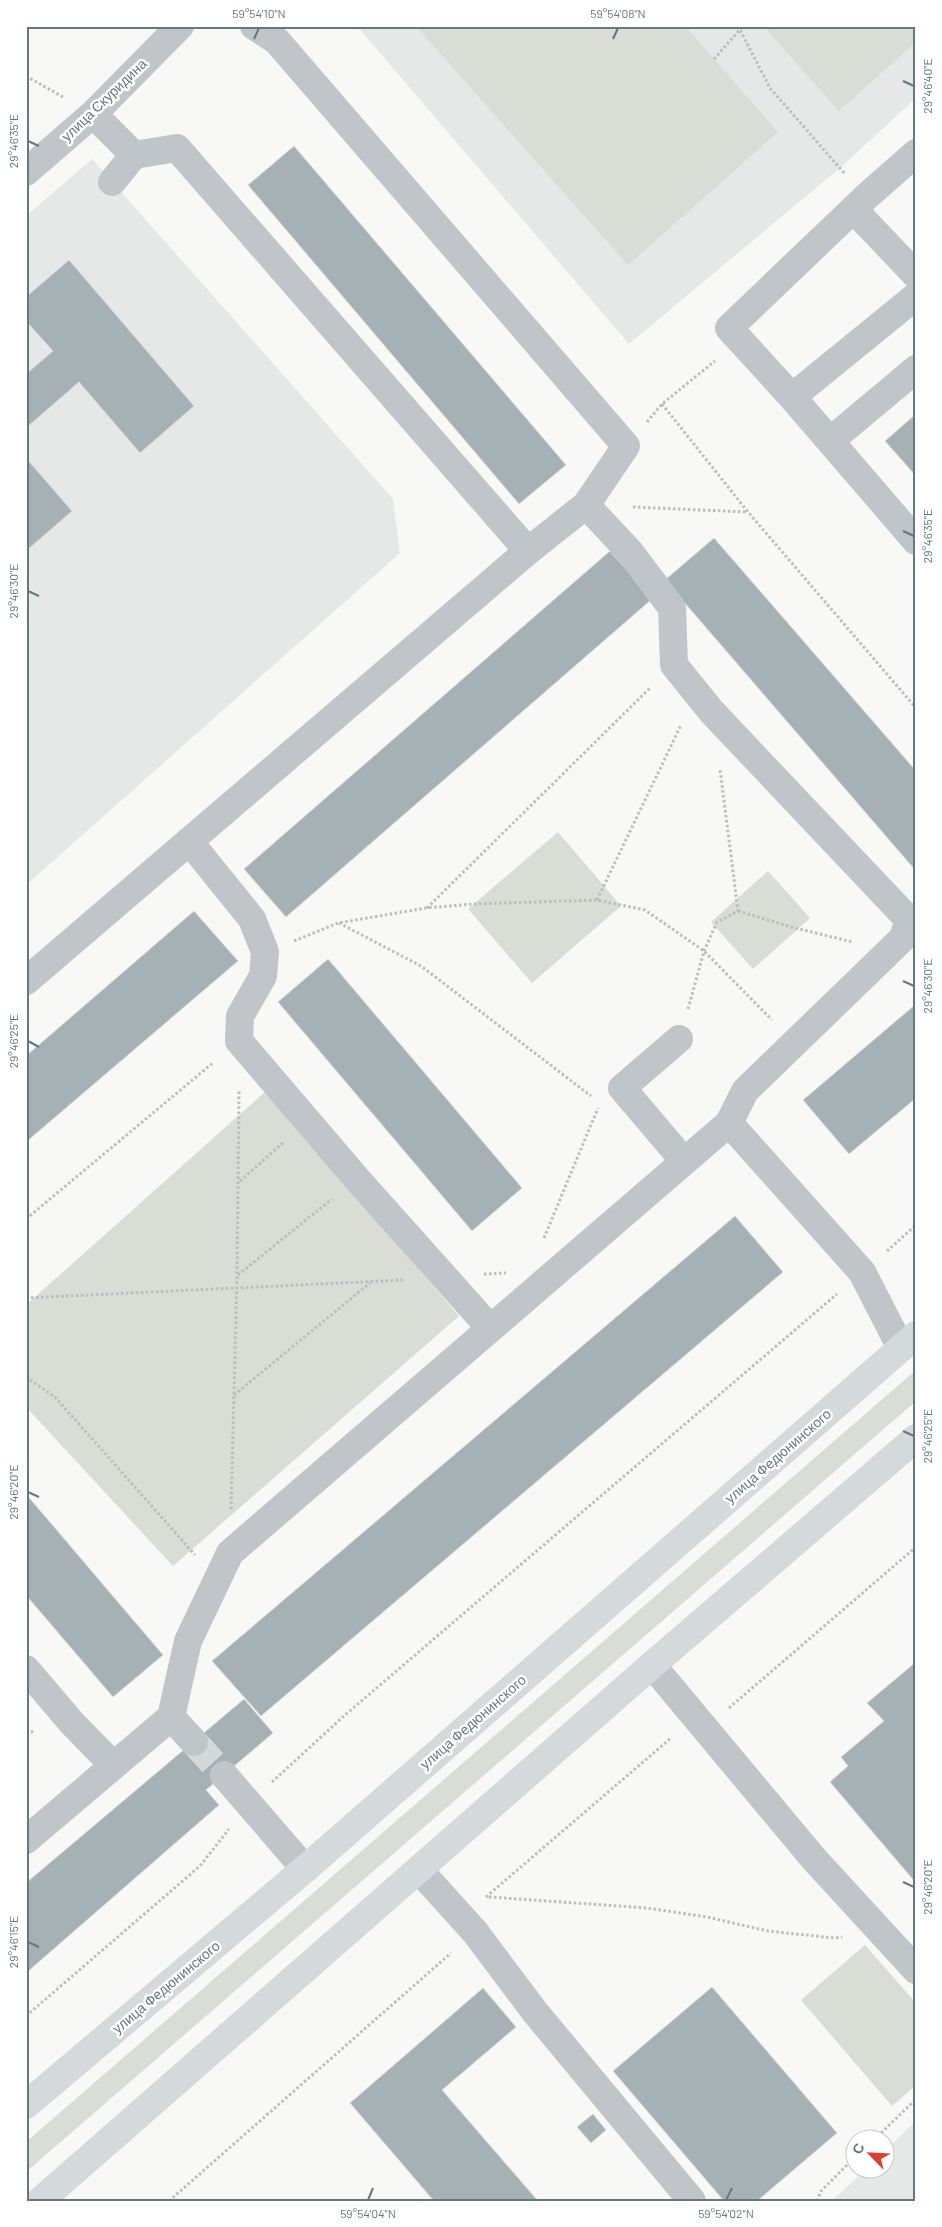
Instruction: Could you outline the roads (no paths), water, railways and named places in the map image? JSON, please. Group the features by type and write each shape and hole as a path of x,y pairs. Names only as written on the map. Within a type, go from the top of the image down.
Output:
{"main road":[{"name":"улица Федюнинского","path":"26,2105 305,1869 908,1342"},
{"path":"40,2201 652,1665 916,1438"}],"street":[{"name":"улица Скуридина","path":"26,172 93,114 180,26"},
{"path":"26,981 528,551 586,505 626,446 277,41 254,26"},
{"path":"93,114 134,155"},
{"path":"112,182 134,155 177,148 528,551"},
{"path":"916,153 729,328 792,397 916,541"},
{"path":"860,204 916,275"},
{"path":"792,397 916,296"},
{"path":"830,441 916,369"},
{"path":"26,1840 171,1717 188,1641 230,1552 490,1328 536,1277 684,1161 729,1123 745,1091 796,1044 903,938 908,920 697,693 674,665 672,608 630,552 586,505"},
{"path":"189,841 252,919 265,952 263,976 240,1016 239,1040 357,1179 490,1328"},
{"path":"679,1038 622,1088 684,1161"},
{"path":"729,1123 862,1272 908,1342"},
{"path":"652,1665 814,1858 879,1932 916,1970"},
{"path":"26,1669 72,1723 113,1765"},
{"path":"171,1717 194,1742"},
{"path":"224,1775 305,1869"},
{"path":"418,1870 475,1932 535,2012 692,2201"}],"tunnel":[{"path":"194,1742 224,1775"}]}
